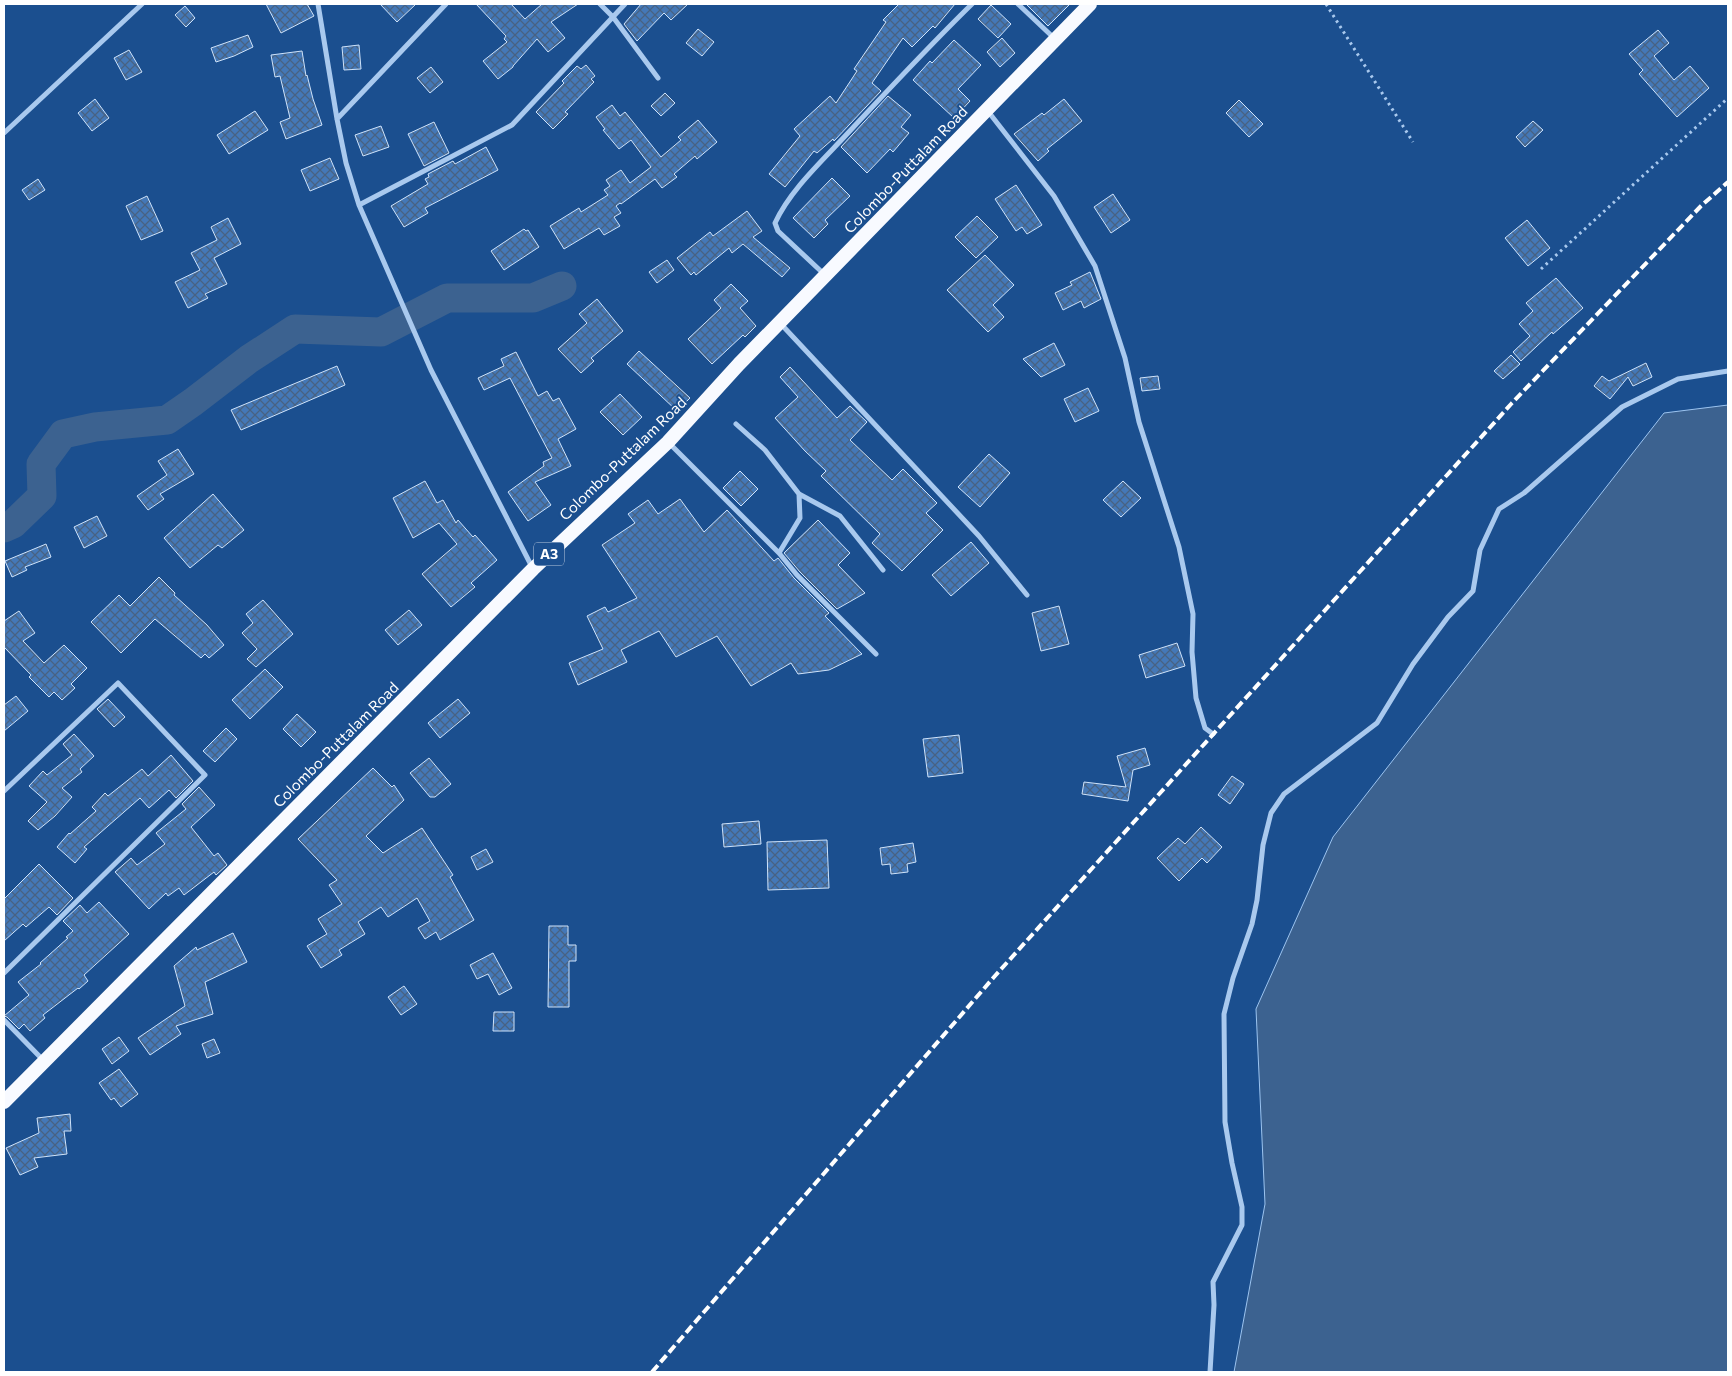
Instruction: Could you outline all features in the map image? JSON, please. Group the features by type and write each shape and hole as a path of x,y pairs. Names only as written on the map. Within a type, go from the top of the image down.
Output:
{"highway":[{"name":"Colombo-Puttalam Road","path":"4,1102 533,570 668,442 739,364 1090,4"}],"street":[{"path":"4,133 142,4"},
{"path":"318,4 337,119 346,163 359,205 431,370 533,570"},
{"path":"337,119 446,4"},
{"path":"600,4 614,17 658,78"},
{"path":"359,205 512,125 625,4"},
{"path":"826,275 778,231 775,223 779,214 807,177 972,4"},
{"path":"1018,4 1055,39"},
{"path":"987,110 1054,196 1095,266 1125,358 1138,422 1179,547 1193,614 1192,652 1196,698 1205,728 1213,734"},
{"path":"780,322 979,536 1027,595"},
{"path":"1210,1372 1214,1306 1213,1282 1242,1225 1242,1207 1225,1122 1224,1014 1233,978 1252,924 1257,900 1263,845 1271,813 1284,794 1377,723 1412,664 1448,617 1473,591 1480,550 1498,510 1524,493 1622,406 1678,379 1728,371"},
{"path":"736,424 765,450 799,494 840,516 883,570"},
{"path":"668,442 779,553 803,582 876,654"},
{"path":"779,553 800,518 799,494"},
{"path":"4,791 118,682 205,775 4,973"},
{"path":"4,1020 44,1062"}],"path":[{"path":"1326,4 1414,142"},
{"path":"1541,269 1728,98"}],"water":[{"path":"1728,405 1728,1372 1234,1372 1265,1204 1256,1009 1333,837 1664,413"}],"building":[{"path":"266,4 307,4 314,16 281,33"},
{"path":"380,4 416,4 397,22"},
{"path":"476,4 511,4 525,19 542,4 578,4 551,22 565,38 548,52 537,39 513,67 498,79 483,61 507,42 504,39 506,36"},
{"path":"641,4 688,4 671,20 664,13 637,41 624,24"},
{"path":"899,4 955,4 935,28 933,26 912,47 903,38 872,83 881,91 834,141 833,139 817,153 814,151 785,187 769,174 800,136 794,129 830,96 836,103 857,71 854,69 886,22 883,20"},
{"path":"1026,4 1070,4 1048,26"},
{"path":"991,5 1011,24 998,38 978,19"},
{"path":"185,6 195,18 186,27 175,15"},
{"path":"698,29 714,42 702,56 686,43"},
{"path":"1658,30 1669,43 1654,56 1674,80 1690,66 1709,88 1677,117 1639,74 1643,70 1629,54"},
{"path":"248,35 253,47 216,62 211,48"},
{"path":"1002,38 1015,53 1000,67 987,52"},
{"path":"954,40 981,65 958,89 970,101 954,118 913,80 930,61 932,63"},
{"path":"359,45 361,69 344,70 342,47"},
{"path":"129,50 142,72 126,80 114,58"},
{"path":"302,51 306,76 322,125 286,139 280,122 290,118 280,76 275,77 271,55"},
{"path":"586,65 595,76 591,79 594,82 565,112 568,114 553,129 536,112 564,83 562,81 577,66 581,69"},
{"path":"431,67 443,82 430,93 417,78"},
{"path":"665,93 675,103 661,116 651,106"},
{"path":"888,96 911,115 901,127 909,133 893,152 890,149 867,173 841,147"},
{"path":"95,99 109,118 92,131 78,113"},
{"path":"1064,99 1082,121 1047,149 1049,151 1038,161 1014,134 1042,113 1044,115"},
{"path":"1239,100 1263,124 1249,137 1226,113"},
{"path":"612,105 620,116 625,112 661,157 681,140 678,137 698,120 717,142 697,159 695,156 674,174 677,177 662,188 655,179 616,206 621,213 614,217 620,226 604,235 599,228 564,249 550,226 579,208 581,212 608,195 604,190 610,186 606,180 621,170 630,183 651,167 631,140 619,149 603,130 605,129 596,117"},
{"path":"255,111 268,130 229,154 217,135"},
{"path":"1533,121 1543,130 1525,147 1516,137"},
{"path":"434,122 449,153 424,166 408,134"},
{"path":"381,126 389,147 363,156 355,135"},
{"path":"486,147 498,170 425,208 428,213 404,227 391,206 428,184 425,179 429,177 428,174 453,161 455,164"},
{"path":"330,158 339,179 310,191 301,170"},
{"path":"832,178 850,196 825,220 828,224 814,238 793,218"},
{"path":"38,179 45,190 29,200 22,190"},
{"path":"1016,185 1042,225 1027,234 1022,227 1016,231 995,199"},
{"path":"1113,194 1130,220 1111,233 1094,207"},
{"path":"147,196 163,231 141,240 126,206"},
{"path":"747,211 762,231 753,237 790,268 782,277 743,244 732,253 729,248 696,275 694,272 691,275 677,258 710,232 713,236"},
{"path":"977,216 998,237 976,258 955,237"},
{"path":"228,218 241,244 214,258 227,284 205,294 208,298 188,308 175,282 200,270 191,253 217,240 211,227"},
{"path":"1527,220 1550,248 1528,266 1505,238"},
{"path":"524,229 528,230 539,247 504,270 491,251"},
{"path":"985,255 1014,285 993,305 1004,317 988,332 947,290"},
{"path":"667,260 674,270 657,283 649,272"},
{"path":"1090,272 1101,299 1084,308 1081,301 1063,310 1055,293 1072,285 1070,282"},
{"path":"1556,278 1583,308 1553,334 1552,332 1521,361 1513,352 1530,336 1519,324 1533,311 1526,303"},
{"path":"731,284 748,301 740,308 756,326 745,337 743,335 712,364 688,339 721,308 714,300"},
{"path":"597,299 623,331 591,358 594,361 581,373 558,349 587,323 579,314"},
{"path":"1054,343 1065,365 1041,377 1023,359"},
{"path":"639,351 690,398 677,411 627,364"},
{"path":"516,352 538,396 547,391 553,401 559,398 576,429 558,439 571,466 535,482 551,505 528,521 508,492 544,466 543,462 552,458 510,378 484,390 478,378 504,366 501,359"},
{"path":"1511,355 1520,364 1503,379 1494,371"},
{"path":"1646,363 1652,377 1633,386 1628,377 1610,399 1594,386 1602,376 1609,381"},
{"path":"337,366 345,385 241,430 231,410"},
{"path":"790,367 837,418 850,406 867,422 850,440 892,480 903,469 937,503 926,513 943,530 902,571 872,543 880,534 821,476 826,471 775,418 798,397 780,377"},
{"path":"1158,376 1160,389 1142,391 1140,378"},
{"path":"1088,388 1099,411 1075,422 1064,399"},
{"path":"620,394 642,417 623,435 600,412"},
{"path":"178,449 194,474 160,494 164,499 148,510 137,496 167,475 158,461"},
{"path":"989,454 1010,473 980,507 958,487"},
{"path":"740,471 758,489 741,506 723,488"},
{"path":"425,481 437,503 443,500 456,523 458,520 473,537 475,535 497,560 471,583 475,587 451,607 422,574 457,544 439,523 413,538 393,498"},
{"path":"1123,481 1141,498 1121,517 1103,500"},
{"path":"213,494 244,530 222,548 218,545 190,568 164,538"},
{"path":"680,499 704,532 727,510 774,561 778,558 794,578 829,613 825,616 862,654 829,670 798,674 791,663 751,686 717,636 676,657 659,631 621,650 627,662 578,685 569,663 603,649 587,616 605,607 608,612 637,598 602,545 635,523 628,514 648,500 658,514"},
{"path":"97,516 107,536 84,548 74,527"},
{"path":"818,520 850,553 838,565 865,593 837,609 784,553"},
{"path":"971,542 989,563 951,596 932,575"},
{"path":"46,544 51,557 25,567 27,570 12,577 5,561"},
{"path":"159,577 175,593 174,595 207,625 224,645 209,658 205,654 201,658 155,619 121,653 91,622 119,595 130,606"},
{"path":"263,600 293,634 256,667 247,659 257,649 242,633 253,623 246,614"},
{"path":"1059,606 1069,644 1041,651 1032,613"},
{"path":"409,610 422,625 398,645 385,630"},
{"path":"19,611 35,633 23,641 44,663 64,645 87,668 71,684 75,688 62,700 54,692 49,697 4,647 4,621"},
{"path":"1177,643 1185,666 1146,678 1139,655"},
{"path":"265,669 283,687 250,719 232,700"},
{"path":"16,696 28,711 4,731 4,705"},
{"path":"108,699 125,717 114,727 97,709"},
{"path":"458,699 470,713 440,738 428,723"},
{"path":"297,714 316,732 301,747 283,729"},
{"path":"226,728 237,739 215,762 203,751"},
{"path":"74,734 94,756 80,769 82,772 62,788 72,797 55,816 38,830 28,821 47,802 29,786 43,771 47,775 72,755 63,744"},
{"path":"959,735 963,773 928,777 923,739"},
{"path":"1145,748 1150,765 1133,770 1128,801 1082,794 1084,782 1126,787 1117,756"},
{"path":"171,755 193,781 176,798 169,790 149,808 140,798 84,847 87,849 75,863 57,847 69,833 96,811 92,807 105,793 108,796 142,769 148,776"},
{"path":"429,758 451,784 435,797 430,797 410,773"},
{"path":"373,768 392,787 394,785 404,800 366,836 383,853 422,828 453,875 450,877 474,920 440,940 436,932 425,939 418,928 430,921 417,898 388,917 381,907 358,922 365,934 339,950 342,955 321,968 307,946 327,934 318,919 342,904 329,885 337,880 298,839"},
{"path":"1232,776 1244,784 1230,804 1218,795"},
{"path":"199,787 215,805 191,827 214,856 218,853 227,865 216,875 214,872 184,895 179,888 168,896 166,893 149,909 115,872 131,858 137,865 165,844 156,833 186,809 182,804"},
{"path":"759,821 761,844 724,847 722,824"},
{"path":"1201,827 1222,847 1207,863 1202,858 1179,881 1157,858 1178,838 1185,844"},
{"path":"827,840 829,888 768,890 767,842"},
{"path":"913,843 916,862 907,864 908,872 891,874 890,864 882,865 880,848"},
{"path":"486,849 493,862 477,870 471,857"},
{"path":"39,864 73,898 57,915 49,907 26,927 23,924 4,941 4,899"},
{"path":"99,902 129,934 84,975 88,981 79,989 43,1015 45,1018 30,1031 24,1024 19,1029 4,1016 29,995 18,982 41,964 68,938 66,937 73,931 63,921 80,905 87,913"},
{"path":"549,926 568,926 568,945 576,945 576,961 569,961 569,1007 548,1007"},
{"path":"233,933 247,962 205,982 213,1014 176,1026 181,1034 150,1055 138,1038 185,1006 174,966 196,947 197,950"},
{"path":"493,953 512,988 499,995 488,974 477,979 470,965"},
{"path":"404,986 417,1004 401,1015 388,997"},
{"path":"494,1012 514,1012 514,1031 493,1031"},
{"path":"119,1037 129,1051 112,1064 102,1049"},
{"path":"214,1039 220,1053 207,1058 202,1044"},
{"path":"119,1069 138,1094 121,1107 114,1098 111,1100 99,1083"},
{"path":"70,1114 71,1131 64,1131 67,1154 34,1158 38,1167 20,1175 6,1148 39,1133 37,1118"}],"waterway":[{"path":"4,528 13,524 42,496 41,464 63,434 95,427 167,420 249,359 295,329 381,332 447,298 533,298 562,286"}],"railway":[{"path":"652,1372 994,977 1512,403 1701,206 1728,182"}]}
